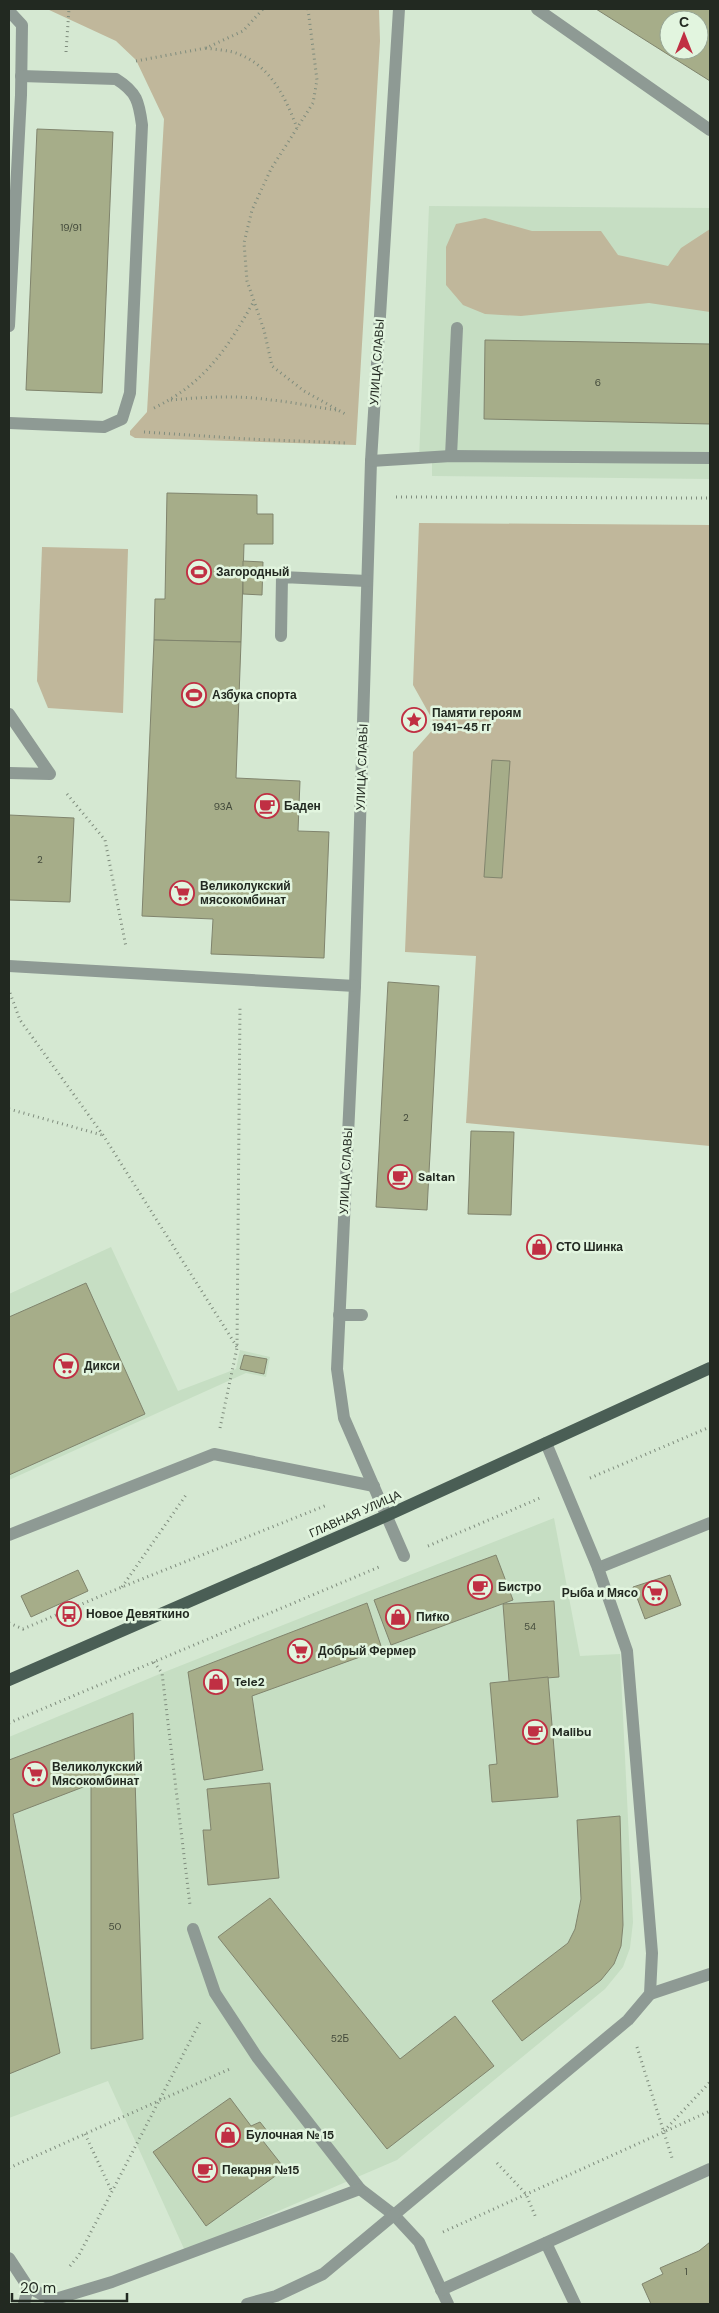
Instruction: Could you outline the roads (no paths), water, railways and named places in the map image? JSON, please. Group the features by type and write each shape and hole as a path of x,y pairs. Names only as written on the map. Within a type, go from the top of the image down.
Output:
{"main road":[{"name":"ГЛАВНАЯ УЛИЦА","path":"9,1680 386,1516 710,1368"}],"street":[{"name":"УЛИЦА СЛАВЫ","path":"400,9 371,461 355,986 337,1369 344,1418 404,1556"},
{"path":"537,9 710,130"},
{"path":"9,11 22,25 9,326"},
{"path":"9,423 104,427 122,419 130,393 142,125 139,100 126,85 116,79 21,76"},
{"path":"451,456 457,328"},
{"path":"371,461 451,456 710,458"},
{"path":"281,636 282,578 367,581"},
{"path":"9,714 50,774 9,773"},
{"path":"9,966 355,986"},
{"path":"339,1314 362,1315"},
{"path":"546,1443 598,1568 624,1642 628,1660 652,1953 650,1994"},
{"path":"9,1535 214,1454 374,1486"},
{"path":"598,1568 710,1523"},
{"path":"193,1928 215,1993 257,2057 360,2189 394,2215 420,2242 448,2304"},
{"path":"247,2304 276,2296 323,2274 628,2020 650,1994 710,1974"},
{"path":"442,2290 710,2169"},
{"path":"9,2258 28,2288 53,2302 112,2282 360,2189"},
{"path":"546,2243 575,2304"},
{"path":"24,2304 28,2288"}],"place":[{"name":"Загородный","path":"199,572"},
{"name":"Азбука спорта","path":"194,695"},
{"name":"Памяти героям 1941-45 гг","path":"414,720"},
{"name":"Баден","path":"267,806"},
{"name":"Великолукский мясокомбинат","path":"182,893"},
{"name":"Saltan","path":"400,1177"},
{"name":"СТО Шинка","path":"539,1247"},
{"name":"Дикси","path":"66,1366"},
{"name":"Бистро","path":"480,1587"},
{"name":"Рыба и Мясо","path":"655,1593"},
{"name":"Новое Девяткино","path":"69,1614"},
{"name":"Пиfко","path":"398,1617"},
{"name":"Добрый Фермер","path":"300,1651"},
{"name":"Tele2","path":"216,1682"},
{"name":"Malibu","path":"535,1732"},
{"name":"Великолукский Мясокомбинат","path":"35,1774"},
{"name":"Булочная № 15","path":"228,2135"},
{"name":"Пекарня №15","path":"205,2170"}]}
